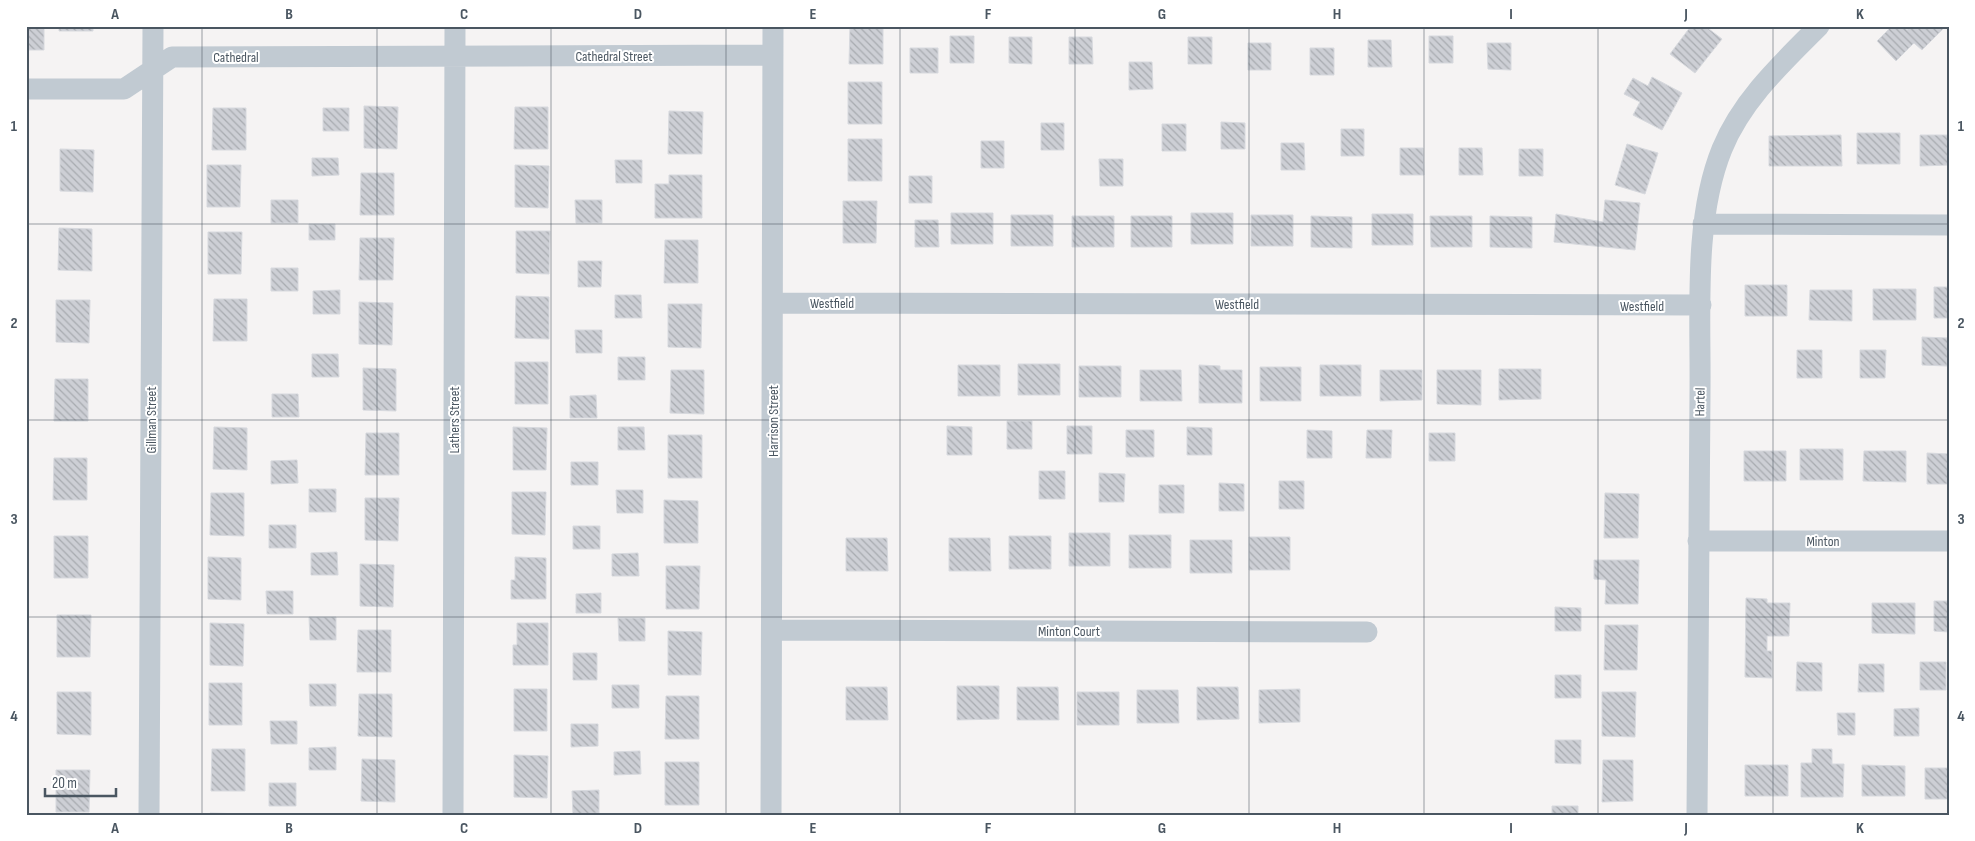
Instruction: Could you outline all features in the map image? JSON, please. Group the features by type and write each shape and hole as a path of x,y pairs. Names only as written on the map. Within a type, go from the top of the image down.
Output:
{"street":[{"name":"Gillman Street","path":"149,815 153,26"},
{"name":"Lathers Street","path":"453,815 455,26"},
{"name":"Harrison Street","path":"771,815 773,26"},
{"name":"Hartel","path":"1697,815 1698,541 1703,224 1722,150 1734,124 1748,103 1775,70 1819,26"},
{"name":"Cathedral Street","path":"455,56 773,55"},
{"name":"Cathedral","path":"26,89 124,89 172,57 455,56"},
{"path":"1703,224 1949,225"},
{"name":"Westfield","path":"773,303 1701,306"},
{"name":"Minton","path":"1698,541 1949,541"},
{"name":"Minton Court","path":"772,630 1366,632"}],"building":[{"path":"59,26 93,26 93,31 59,31"},
{"path":"850,26 883,26 883,64 849,64"},
{"path":"1691,26 1705,26 1722,39 1695,73 1670,54"},
{"path":"1892,26 1903,26 1907,30 1910,26 1946,26 1922,50 1914,43 1896,61 1877,41"},
{"path":"26,27 44,27 44,50 26,50"},
{"path":"950,36 974,36 974,63 950,63"},
{"path":"1429,36 1453,36 1453,63 1429,63"},
{"path":"1009,37 1032,37 1032,64 1009,63"},
{"path":"1069,37 1092,37 1093,64 1069,64"},
{"path":"1188,37 1212,37 1212,64 1188,64"},
{"path":"1368,40 1391,40 1392,67 1368,67"},
{"path":"1248,43 1271,43 1271,70 1248,70"},
{"path":"1487,43 1511,43 1511,70 1488,69"},
{"path":"910,48 938,48 938,73 910,73"},
{"path":"1310,48 1334,48 1334,75 1310,75"},
{"path":"1129,62 1152,62 1153,89 1129,90"},
{"path":"1652,77 1682,93 1662,130 1633,115 1640,102 1624,94 1633,78 1648,86"},
{"path":"848,82 882,82 882,124 848,124"},
{"path":"364,106 398,107 397,149 364,148"},
{"path":"515,107 548,107 548,149 514,149"},
{"path":"213,108 246,108 246,150 212,150"},
{"path":"323,108 349,108 349,131 323,131"},
{"path":"669,111 703,112 702,154 668,154"},
{"path":"1221,122 1245,123 1245,149 1221,149"},
{"path":"1041,123 1064,123 1064,150 1041,150"},
{"path":"1162,124 1186,124 1186,151 1162,151"},
{"path":"1341,129 1364,129 1364,156 1341,156"},
{"path":"1857,133 1900,133 1900,164 1857,164"},
{"path":"1841,135 1842,166 1769,166 1769,136"},
{"path":"1920,135 1949,135 1949,165 1920,166"},
{"path":"848,139 882,139 882,181 848,181"},
{"path":"981,141 1004,141 1004,168 981,168"},
{"path":"1281,143 1304,143 1305,170 1281,170"},
{"path":"1627,144 1658,153 1645,194 1615,185"},
{"path":"1400,148 1423,148 1424,175 1400,175"},
{"path":"1459,148 1482,148 1483,175 1459,175"},
{"path":"60,149 94,150 93,192 60,191"},
{"path":"1519,149 1543,149 1543,176 1519,176"},
{"path":"312,158 338,158 339,175 312,176"},
{"path":"1099,159 1123,159 1123,186 1100,186"},
{"path":"615,160 642,160 642,183 616,183"},
{"path":"207,165 241,165 240,207 207,207"},
{"path":"515,165 549,166 548,208 515,207"},
{"path":"361,173 394,173 394,215 360,215"},
{"path":"669,175 702,175 702,218 655,218 655,184 669,184"},
{"path":"909,176 932,176 932,203 909,203"},
{"path":"271,200 298,200 298,223 271,223"},
{"path":"575,200 602,200 602,223 576,223"},
{"path":"1605,200 1640,203 1635,250 1554,242 1556,214 1603,222"},
{"path":"843,201 877,201 876,243 843,243"},
{"path":"951,213 993,213 993,244 951,244"},
{"path":"1191,213 1233,213 1233,244 1191,244"},
{"path":"1372,214 1413,214 1413,245 1372,245"},
{"path":"1011,215 1053,215 1053,246 1011,246"},
{"path":"1251,215 1293,215 1293,246 1251,246"},
{"path":"1072,216 1114,216 1114,247 1072,247"},
{"path":"1131,216 1172,216 1172,247 1131,247"},
{"path":"1311,216 1352,217 1352,248 1311,247"},
{"path":"1430,216 1472,216 1472,247 1431,247"},
{"path":"1490,216 1532,217 1532,248 1490,247"},
{"path":"915,220 938,220 939,247 915,247"},
{"path":"309,224 335,224 335,240 309,240"},
{"path":"59,228 92,229 92,271 58,270"},
{"path":"516,231 550,231 549,274 516,273"},
{"path":"208,232 242,232 241,274 208,274"},
{"path":"360,238 394,238 393,280 359,280"},
{"path":"665,240 698,240 698,283 664,283"},
{"path":"578,261 602,261 601,287 578,287"},
{"path":"271,268 298,268 298,291 271,291"},
{"path":"1745,285 1787,285 1787,316 1745,316"},
{"path":"1934,287 1949,287 1949,318 1934,318"},
{"path":"1873,289 1916,289 1916,320 1873,320"},
{"path":"340,290 340,314 313,314 313,291"},
{"path":"1810,290 1852,290 1852,321 1809,320"},
{"path":"615,295 641,295 642,318 615,318"},
{"path":"516,296 549,297 549,339 515,338"},
{"path":"214,299 247,299 247,341 213,341"},
{"path":"56,300 90,300 89,343 56,342"},
{"path":"359,302 393,303 392,345 359,344"},
{"path":"668,304 702,304 701,348 668,347"},
{"path":"575,330 602,330 602,353 576,353"},
{"path":"1922,337 1948,338 1947,366 1922,365"},
{"path":"1797,350 1822,350 1822,378 1797,378"},
{"path":"1860,350 1886,350 1885,378 1860,378"},
{"path":"312,354 338,354 339,377 312,377"},
{"path":"618,357 645,357 645,380 618,380"},
{"path":"515,362 548,362 548,404 515,404"},
{"path":"1018,364 1060,364 1060,395 1018,395"},
{"path":"958,365 1000,365 1000,396 958,396"},
{"path":"1199,365 1220,366 1220,370 1242,370 1242,403 1199,403"},
{"path":"1320,365 1361,365 1361,396 1320,396"},
{"path":"1079,366 1121,366 1121,397 1079,397"},
{"path":"1260,367 1301,367 1301,401 1260,401"},
{"path":"363,368 396,369 396,411 363,410"},
{"path":"1499,369 1541,369 1541,399 1499,400"},
{"path":"671,370 704,370 704,414 670,413"},
{"path":"1140,370 1181,370 1182,401 1140,401"},
{"path":"1380,370 1422,370 1422,400 1380,401"},
{"path":"1437,370 1481,370 1481,405 1437,404"},
{"path":"55,379 88,379 88,421 54,421"},
{"path":"272,394 298,394 299,417 272,417"},
{"path":"596,395 597,418 570,418 570,396"},
{"path":"1007,421 1032,421 1032,449 1007,449"},
{"path":"947,426 972,427 972,455 947,455"},
{"path":"1067,426 1092,426 1092,454 1067,454"},
{"path":"214,427 247,428 247,470 213,469"},
{"path":"513,427 547,428 546,470 513,470"},
{"path":"618,427 644,427 645,450 618,450"},
{"path":"1187,427 1212,428 1212,455 1187,455"},
{"path":"1126,430 1154,430 1154,457 1126,457"},
{"path":"1307,430 1332,431 1332,458 1307,458"},
{"path":"1367,430 1392,430 1391,458 1366,458"},
{"path":"366,433 399,433 399,475 365,475"},
{"path":"1429,433 1455,433 1455,461 1429,461"},
{"path":"668,435 702,435 702,478 668,478"},
{"path":"1800,449 1843,449 1843,480 1800,480"},
{"path":"1744,451 1786,451 1786,481 1744,481"},
{"path":"1864,451 1906,451 1906,482 1863,481"},
{"path":"1927,453 1949,454 1949,484 1927,484"},
{"path":"54,458 87,458 87,500 53,500"},
{"path":"297,460 298,483 271,484 271,461"},
{"path":"571,462 598,462 598,485 571,485"},
{"path":"1039,471 1065,471 1065,499 1039,499"},
{"path":"1099,473 1125,474 1124,502 1099,502"},
{"path":"1279,481 1304,481 1304,509 1279,509"},
{"path":"1219,483 1244,484 1244,511 1219,511"},
{"path":"1159,485 1184,485 1184,513 1159,513"},
{"path":"309,489 336,489 336,512 309,512"},
{"path":"616,490 643,490 643,513 617,513"},
{"path":"512,492 546,492 545,535 512,534"},
{"path":"211,493 244,493 244,536 210,535"},
{"path":"1605,493 1639,494 1638,538 1604,538"},
{"path":"365,498 399,498 398,541 365,540"},
{"path":"664,500 698,501 698,543 664,543"},
{"path":"269,525 296,525 296,548 269,548"},
{"path":"573,526 600,526 600,549 573,549"},
{"path":"1069,533 1110,533 1110,566 1069,566"},
{"path":"1129,535 1171,535 1171,568 1129,568"},
{"path":"54,536 88,536 88,578 54,578"},
{"path":"1009,536 1051,536 1051,569 1009,569"},
{"path":"1249,537 1290,537 1290,570 1249,570"},
{"path":"846,538 887,538 888,571 846,571"},
{"path":"949,538 990,538 991,571 949,571"},
{"path":"1190,540 1232,540 1232,573 1190,573"},
{"path":"337,552 338,575 311,575 311,553"},
{"path":"638,553 639,576 612,576 612,554"},
{"path":"208,557 241,558 241,600 208,599"},
{"path":"515,557 546,558 546,599 511,599 511,580 515,580"},
{"path":"1594,560 1639,560 1638,604 1605,604 1606,580 1594,579"},
{"path":"360,564 394,565 393,607 360,606"},
{"path":"666,566 700,566 699,609 666,609"},
{"path":"266,591 293,591 293,614 267,614"},
{"path":"601,593 601,613 576,613 576,594"},
{"path":"1746,598 1767,599 1767,603 1790,603 1789,636 1767,636 1767,651 1772,651 1772,678 1745,677"},
{"path":"1934,601 1949,601 1949,632 1934,631"},
{"path":"1872,603 1915,603 1915,634 1872,633"},
{"path":"1555,607 1581,608 1581,631 1555,631"},
{"path":"57,615 91,615 90,657 57,657"},
{"path":"309,617 336,617 336,640 310,640"},
{"path":"618,618 645,618 645,641 619,641"},
{"path":"210,623 244,624 243,666 210,665"},
{"path":"517,623 548,623 548,665 513,665 513,645 517,645"},
{"path":"1605,625 1638,625 1637,670 1604,670"},
{"path":"358,630 391,630 391,672 357,672"},
{"path":"668,631 702,632 701,675 668,675"},
{"path":"573,653 597,653 597,680 573,680"},
{"path":"1797,662 1822,663 1822,691 1796,691"},
{"path":"1920,662 1946,662 1946,690 1920,690"},
{"path":"1859,664 1884,664 1884,692 1858,692"},
{"path":"1555,675 1581,675 1581,698 1555,698"},
{"path":"209,683 242,683 242,725 209,725"},
{"path":"309,684 336,684 336,706 310,706"},
{"path":"612,685 639,685 639,708 612,708"},
{"path":"957,686 999,686 999,719 957,720"},
{"path":"846,687 887,687 888,720 846,720"},
{"path":"1017,687 1058,687 1059,720 1017,720"},
{"path":"1197,687 1238,687 1239,719 1197,720"},
{"path":"514,689 547,689 547,731 514,731"},
{"path":"1300,689 1300,722 1259,723 1259,690"},
{"path":"1137,690 1178,690 1179,723 1137,723"},
{"path":"57,692 91,692 91,735 57,734"},
{"path":"1077,692 1119,692 1119,725 1077,725"},
{"path":"1602,692 1636,692 1635,737 1602,736"},
{"path":"359,694 392,694 392,737 358,736"},
{"path":"666,696 699,696 699,739 665,739"},
{"path":"1919,708 1919,736 1894,736 1894,709"},
{"path":"1837,713 1855,713 1855,735 1838,735"},
{"path":"270,721 297,721 297,744 271,744"},
{"path":"571,724 598,724 598,746 571,747"},
{"path":"1555,740 1581,740 1581,764 1555,763"},
{"path":"336,747 336,770 309,770 309,748"},
{"path":"212,749 245,749 245,791 211,791"},
{"path":"1812,749 1832,749 1832,764 1844,764 1843,797 1801,797 1801,763 1812,763"},
{"path":"640,751 641,774 614,775 614,752"},
{"path":"514,755 548,756 547,798 514,797"},
{"path":"362,759 395,760 395,802 361,801"},
{"path":"1603,760 1633,760 1633,801 1602,802"},
{"path":"665,762 699,762 699,805 665,805"},
{"path":"1745,765 1788,765 1788,796 1745,796"},
{"path":"1862,765 1905,766 1905,796 1862,796"},
{"path":"1925,768 1949,768 1949,799 1925,799"},
{"path":"56,770 90,770 89,812 56,812"},
{"path":"269,783 296,783 296,806 269,806"},
{"path":"599,790 599,813 573,814 572,791"},
{"path":"1552,806 1578,806 1578,815 1552,815"},
{"path":"210,813 244,814 244,815 210,815"}]}
